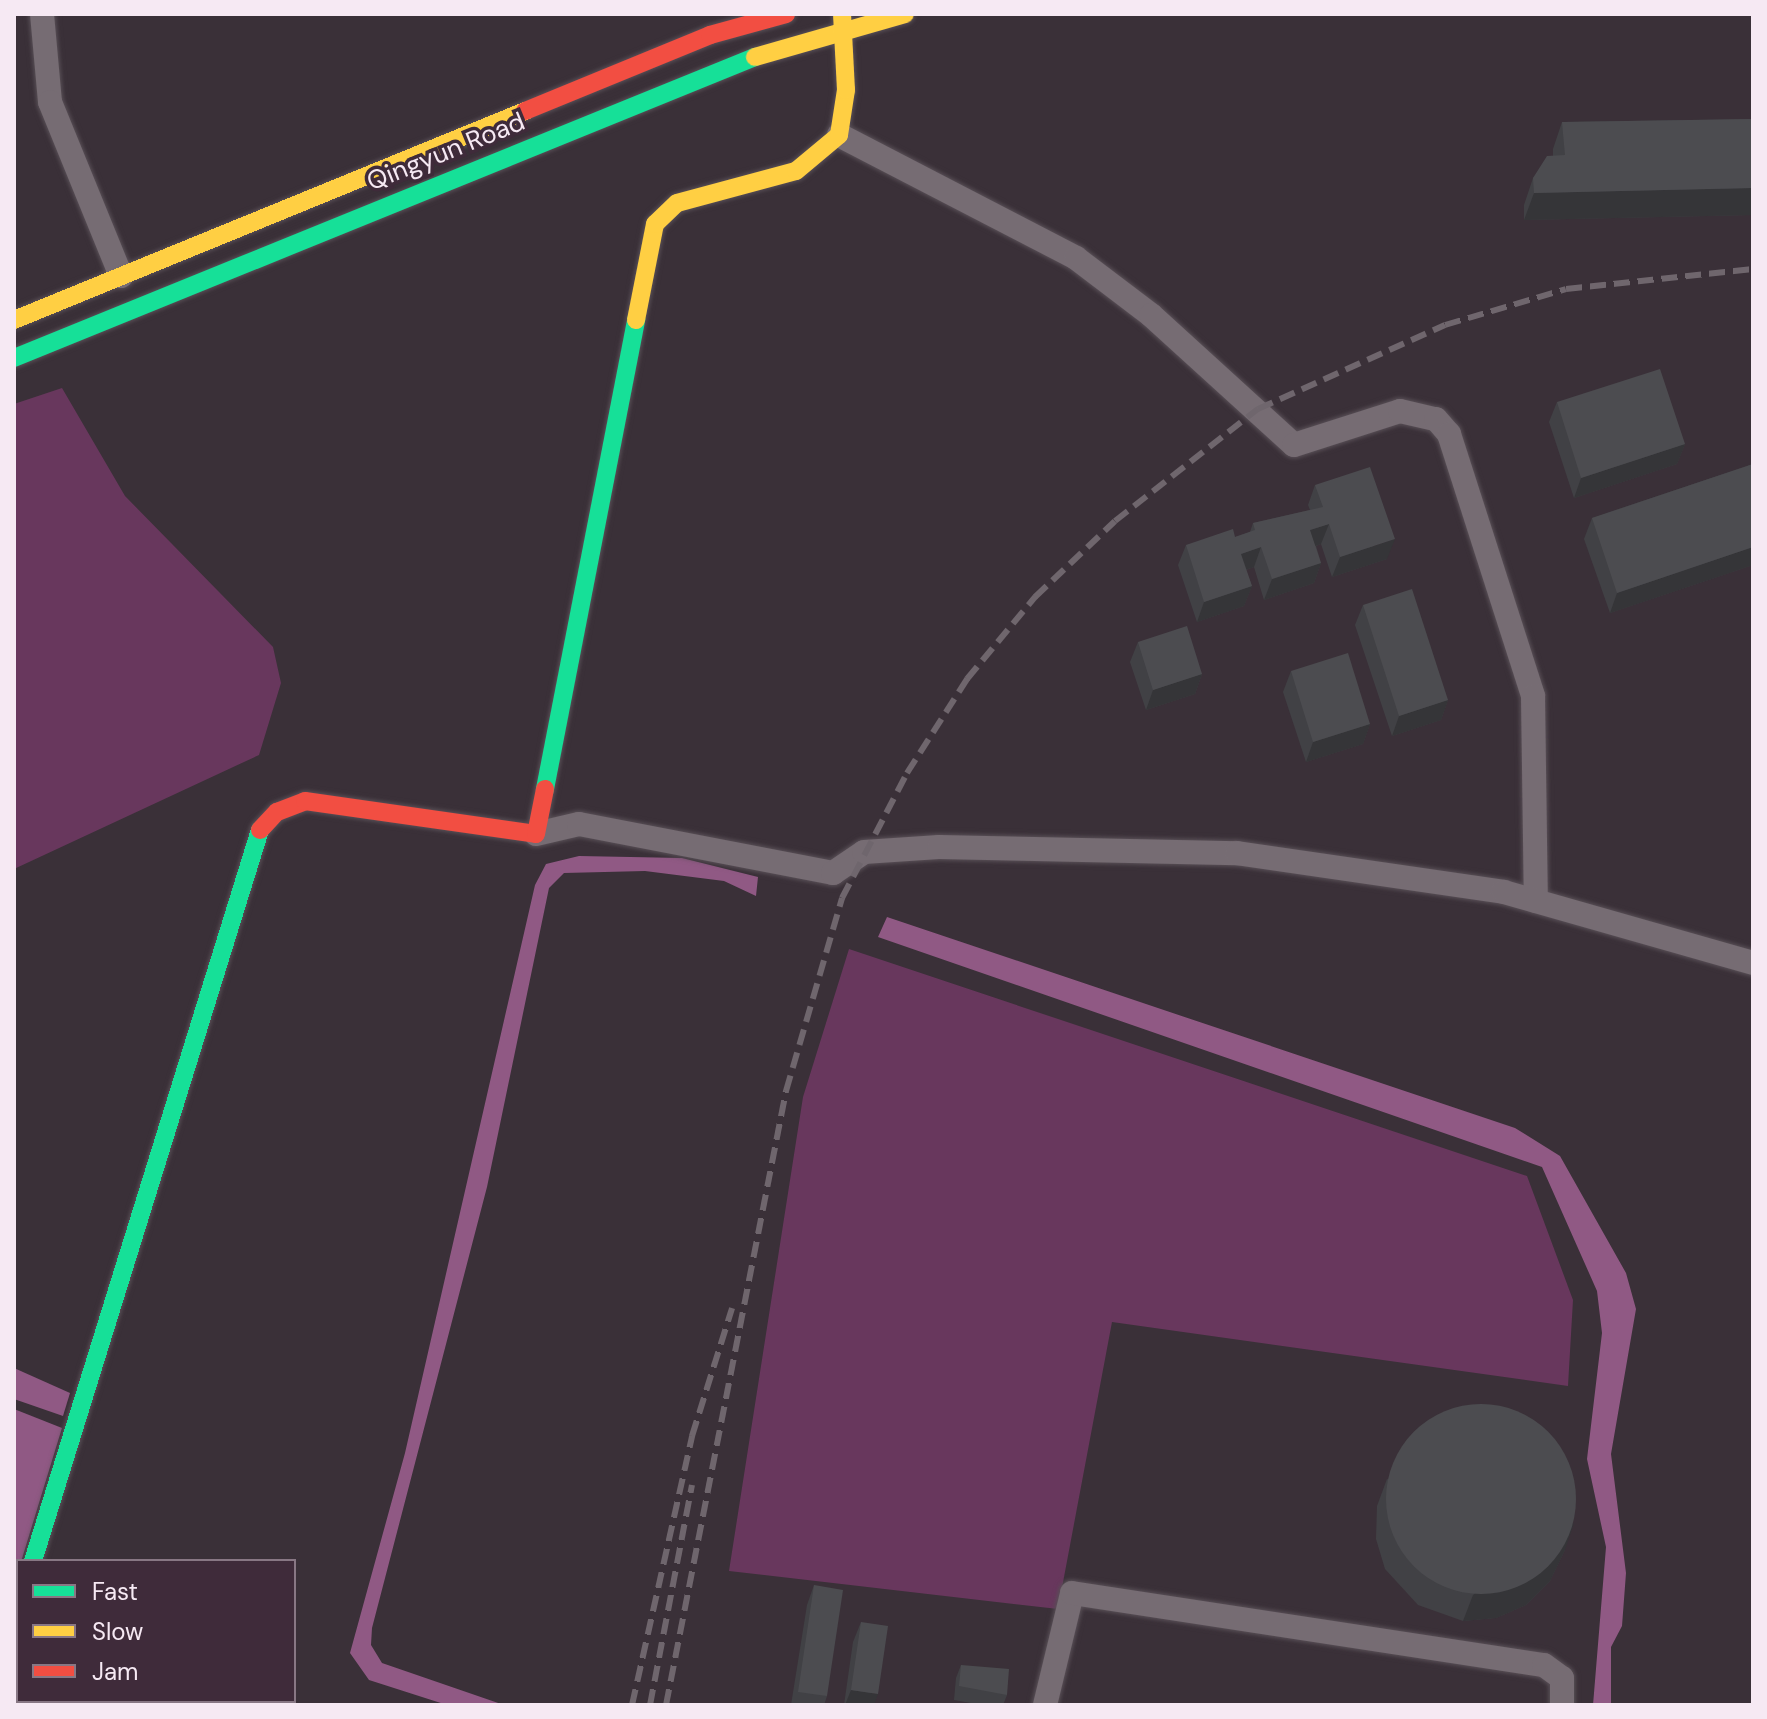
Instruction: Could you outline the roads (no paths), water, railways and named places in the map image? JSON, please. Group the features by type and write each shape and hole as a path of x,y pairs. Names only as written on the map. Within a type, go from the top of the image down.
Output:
{"street":[{"path":"42,14 50,102 121,276"},
{"name":"Qingyun Road","path":"14,320 710,35 786,14"},
{"name":"Qingyun Road","path":"14,358 722,67 842,23 905,14"},
{"path":"536,834 655,224 677,203 813,163 839,135 842,23"},
{"path":"839,135 1076,258 1151,315 1294,445 1400,411 1436,419 1449,434 1533,696 1536,901"},
{"path":"34,1559 259,831 277,812 305,801 536,834 579,824 833,873 864,852 939,847 1237,853 1536,901 1753,963"},
{"path":"1045,1705 1072,1593 1544,1665 1562,1678 1562,1705"}],"railway":[{"path":"666,1705 786,1091 842,898 907,773 967,679 1035,597 1115,521 1258,409 1445,325 1566,289 1753,269"},
{"path":"632,1705 692,1436 732,1308"},
{"path":"650,1705 692,1485"}]}
